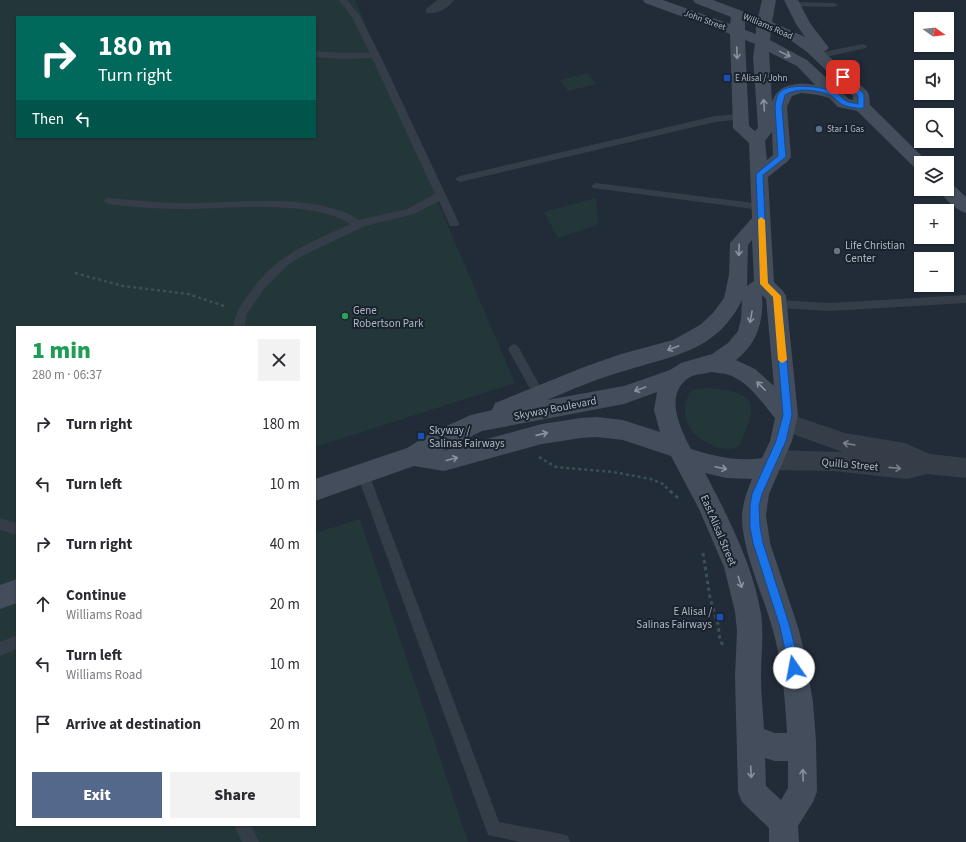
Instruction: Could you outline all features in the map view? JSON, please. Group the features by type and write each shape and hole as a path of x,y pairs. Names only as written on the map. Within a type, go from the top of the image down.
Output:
{"main road":[{"name":"John Street","path":"650,0 737,32"},
{"name":"John Street","path":"700,0 740,7"},
{"path":"764,284 760,174 757,141 766,128 761,62 764,24 770,0"},
{"path":"792,2 810,34 826,54 834,68"},
{"path":"740,7 737,32 741,128 757,141"},
{"name":"Williams Road","path":"740,7 764,24 798,39 834,68 861,95 862,107"},
{"name":"Williams Road","path":"737,32 762,42 802,63 844,103 862,107 914,157"},
{"path":"760,174 782,157 779,107 782,94 788,90 806,88 834,94"},
{"path":"954,196 966,207"},
{"path":"479,422 538,393 614,366 684,344 699,337 716,324 730,306 736,293 739,277 739,243 761,213"},
{"name":"East Alisal Street","path":"764,284 776,296 778,304 787,418 781,441 757,494 755,506 755,527 758,543 785,627 791,651 799,702 802,741 803,792 784,832 752,792 748,677 750,631 748,612 736,567 709,504 666,421 664,408 667,392 677,376 697,365 710,363 729,354 743,340 747,334 751,321 753,310 752,292 764,284"},
{"path":"710,363 731,367 744,373 756,382 787,418"},
{"name":"Skyway Boulevard","path":"316,490 414,456 441,439 479,422 624,395 677,376"},
{"name":"Skyway Boulevard","path":"414,456 444,461 542,434 597,427 624,430 721,468 737,470 758,469 771,463"},
{"path":"0,597 16,591"},
{"path":"749,736 765,745 777,748 791,747 802,741"}],"street":[{"path":"432,10 447,0"},
{"name":"Quilla Street","path":"787,418 845,443 905,453 927,464"},
{"name":"Quilla Street","path":"771,463 833,461 907,469 927,464 966,468"}],"lane":[{"path":"343,0 356,16 376,55 454,223"},
{"path":"792,2 834,5"},
{"path":"826,54 863,46"},
{"path":"316,54 341,56 376,55"},
{"path":"460,179 715,119 740,117"},
{"path":"596,186 761,213"},
{"path":"239,326 241,314 260,286 284,262 314,245 358,225 402,215 442,195"},
{"path":"108,201 178,206 246,204 294,207 340,214 353,220 358,225"},
{"path":"778,304 830,307 966,299"},
{"path":"514,349 538,393"},
{"path":"363,474 494,829 562,842"},
{"path":"0,524 16,529"},
{"path":"0,649 16,642"},
{"path":"243,826 251,842"}],"path":[{"path":"75,273 123,286 169,290 201,296 241,314"},
{"path":"556,467 613,472 651,479 668,487 682,503"},
{"path":"701,546 710,598 718,624 720,641"}],"green space":[{"path":"0,0 355,0 431,181 439,205 515,383 316,447 316,326 16,326 16,826 316,826 316,533 360,519 468,842 0,842"},
{"path":"588,73 596,84 568,91 560,80"},
{"path":"596,198 598,223 594,226 558,238 544,212"},
{"path":"703,388 739,393 749,401 751,412 749,421 740,445 736,448 725,449 712,445 697,436 692,431 686,419 685,406 694,389"}],"slow traffic":[{"path":"761,220 764,284 776,296 778,304 782,360"}],"place":[{"name":"E Alisal / John","path":"727,78"},
{"name":"Star 1 Gas","path":"819,129"},
{"name":"Life Christian Center","path":"837,251"},
{"name":"Gene Robertson Park","path":"345,316"},
{"name":"Skyway / Salinas Fairways","path":"421,436"},
{"name":"E Alisal / Salinas Fairways","path":"720,617"}],"route":[{"path":"794,668 785,627 758,543 754,515 757,494 761,482 781,441 787,415 778,304 776,296 764,284 760,174 782,157 779,107 782,94 788,90 797,88 813,89 834,94 844,103 862,107 861,95 843,77"}]}
